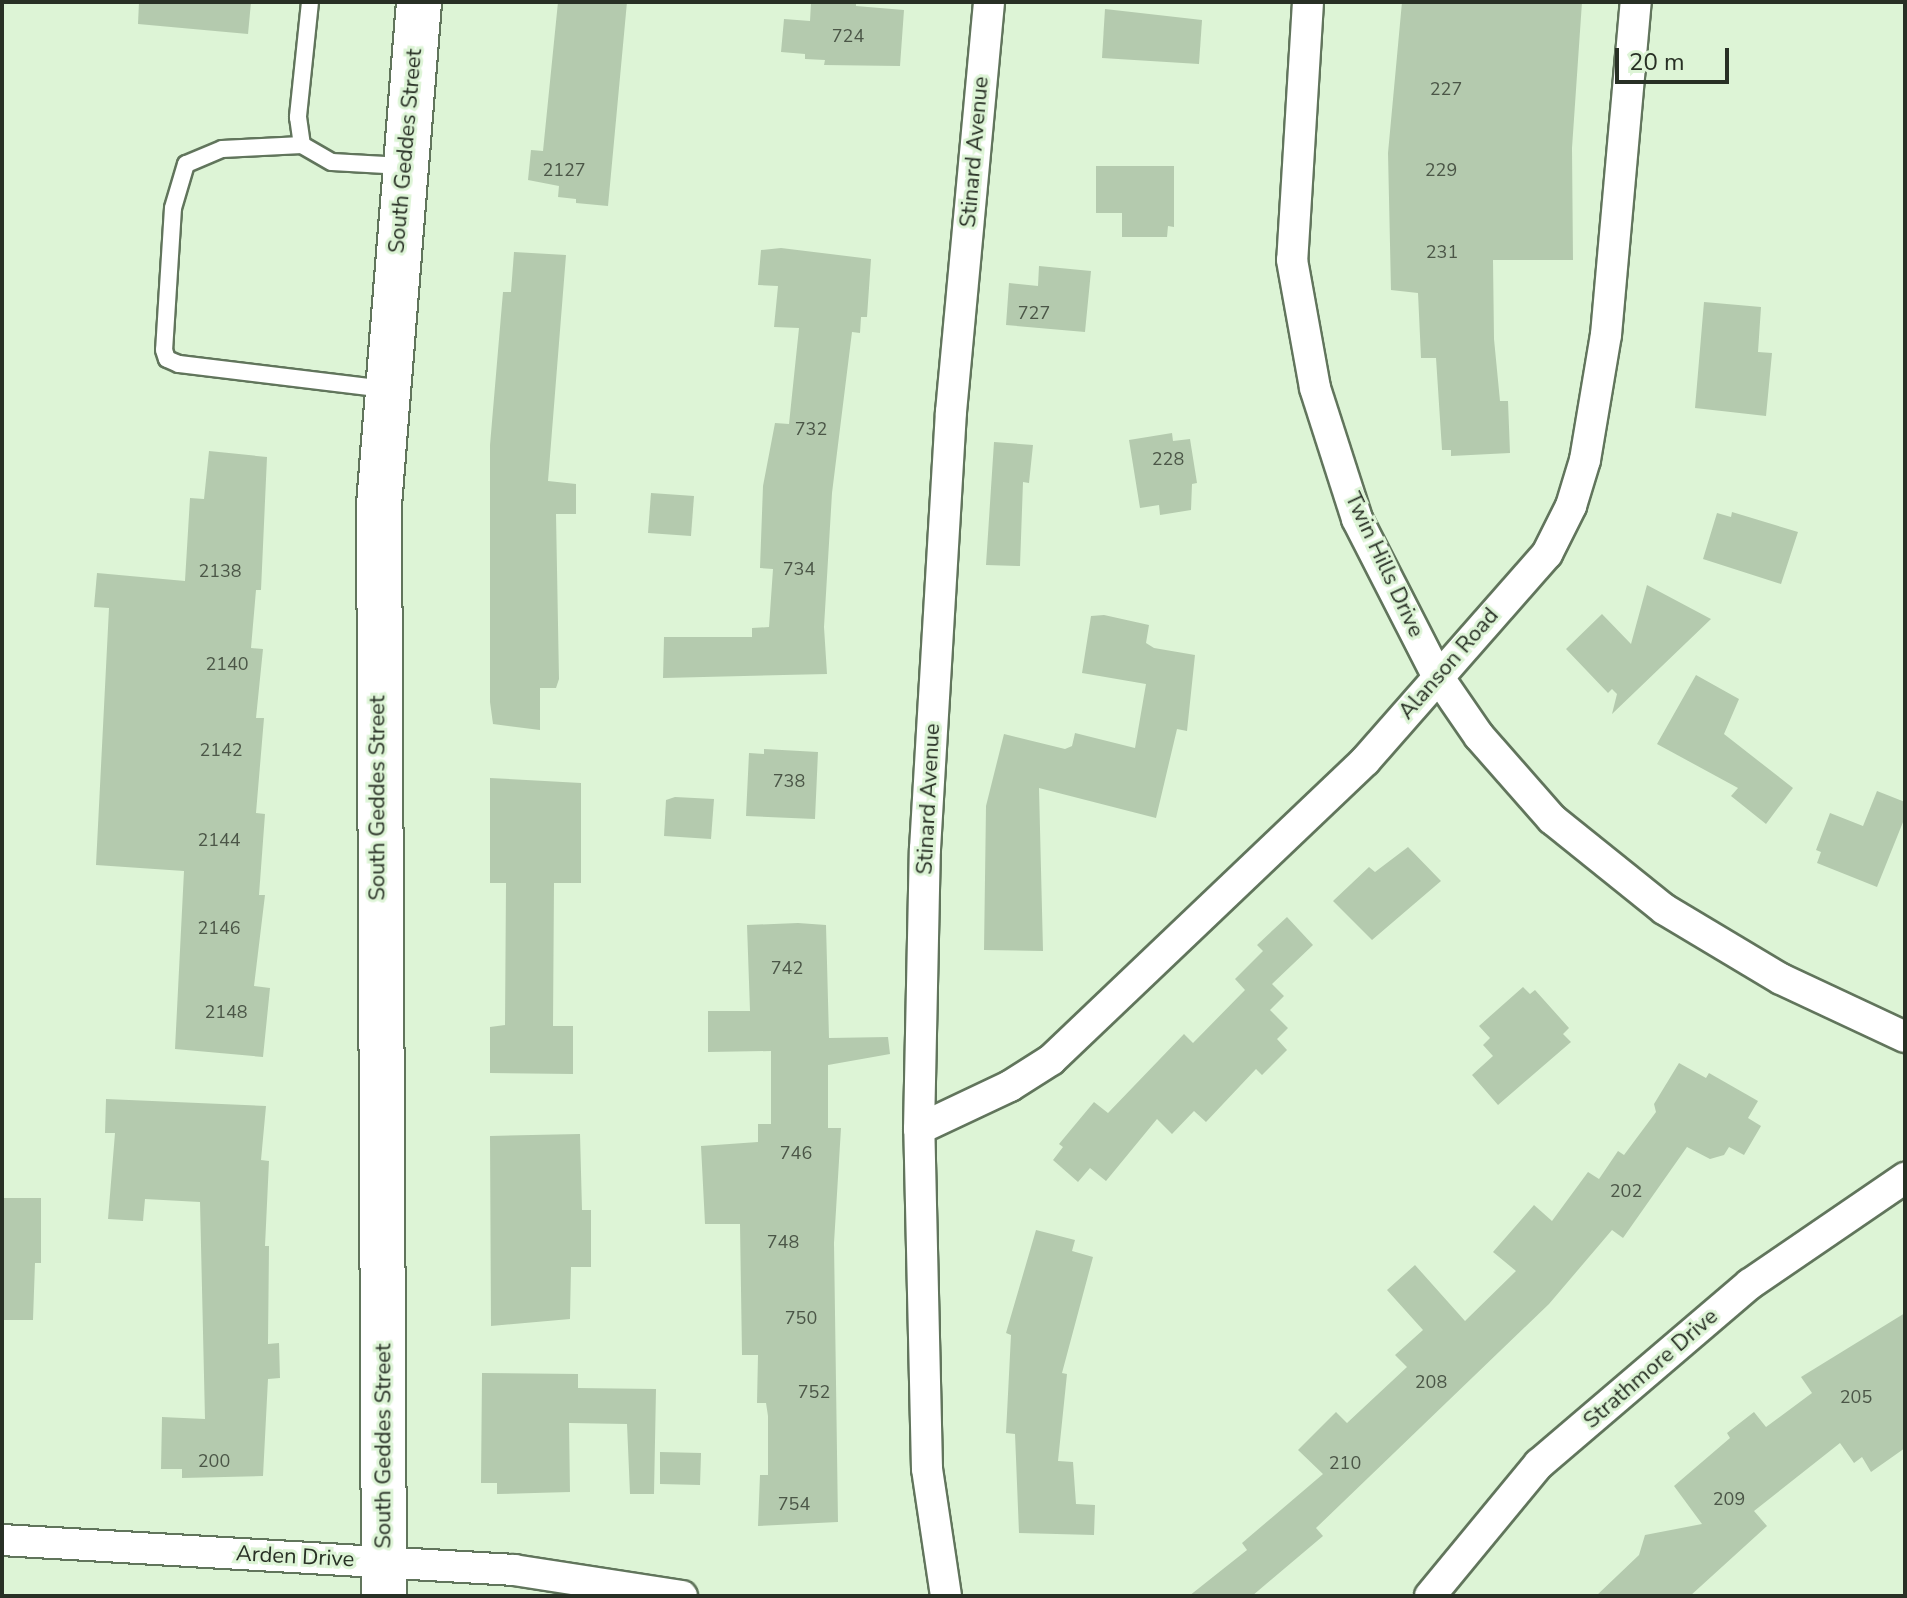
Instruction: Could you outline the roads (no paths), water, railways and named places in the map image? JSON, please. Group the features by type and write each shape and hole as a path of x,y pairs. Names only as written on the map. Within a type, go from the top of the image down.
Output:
{"main road":[{"name":"South Geddes Street","path":"384,1579 377,775 385,389 419,2"}],"street":[{"name":"Stinard Avenue","path":"946,1596 927,1469 919,1129 925,849 951,412 989,2"},
{"name":"Twin Hills Drive","path":"1308,2 1292,260 1315,388 1357,519 1437,675 1479,736 1552,819 1664,909 1781,979 1905,1037"},
{"name":"Alanson Road","path":"919,1129 1051,1060 1365,761 1437,675 1547,554 1585,460 1606,335 1636,2"},
{"name":"Strathmore Drive","path":"1430,1596 1539,1464 1750,1284 1905,1178"},
{"name":"Arden Drive","path":"2,1540 384,1579 514,1570 682,1596"}],"lane":[{"path":"302,145 298,127 310,2"},
{"path":"385,389 179,364 167,359 164,350 173,208 186,164 222,149 302,145 332,162 405,166"}]}
